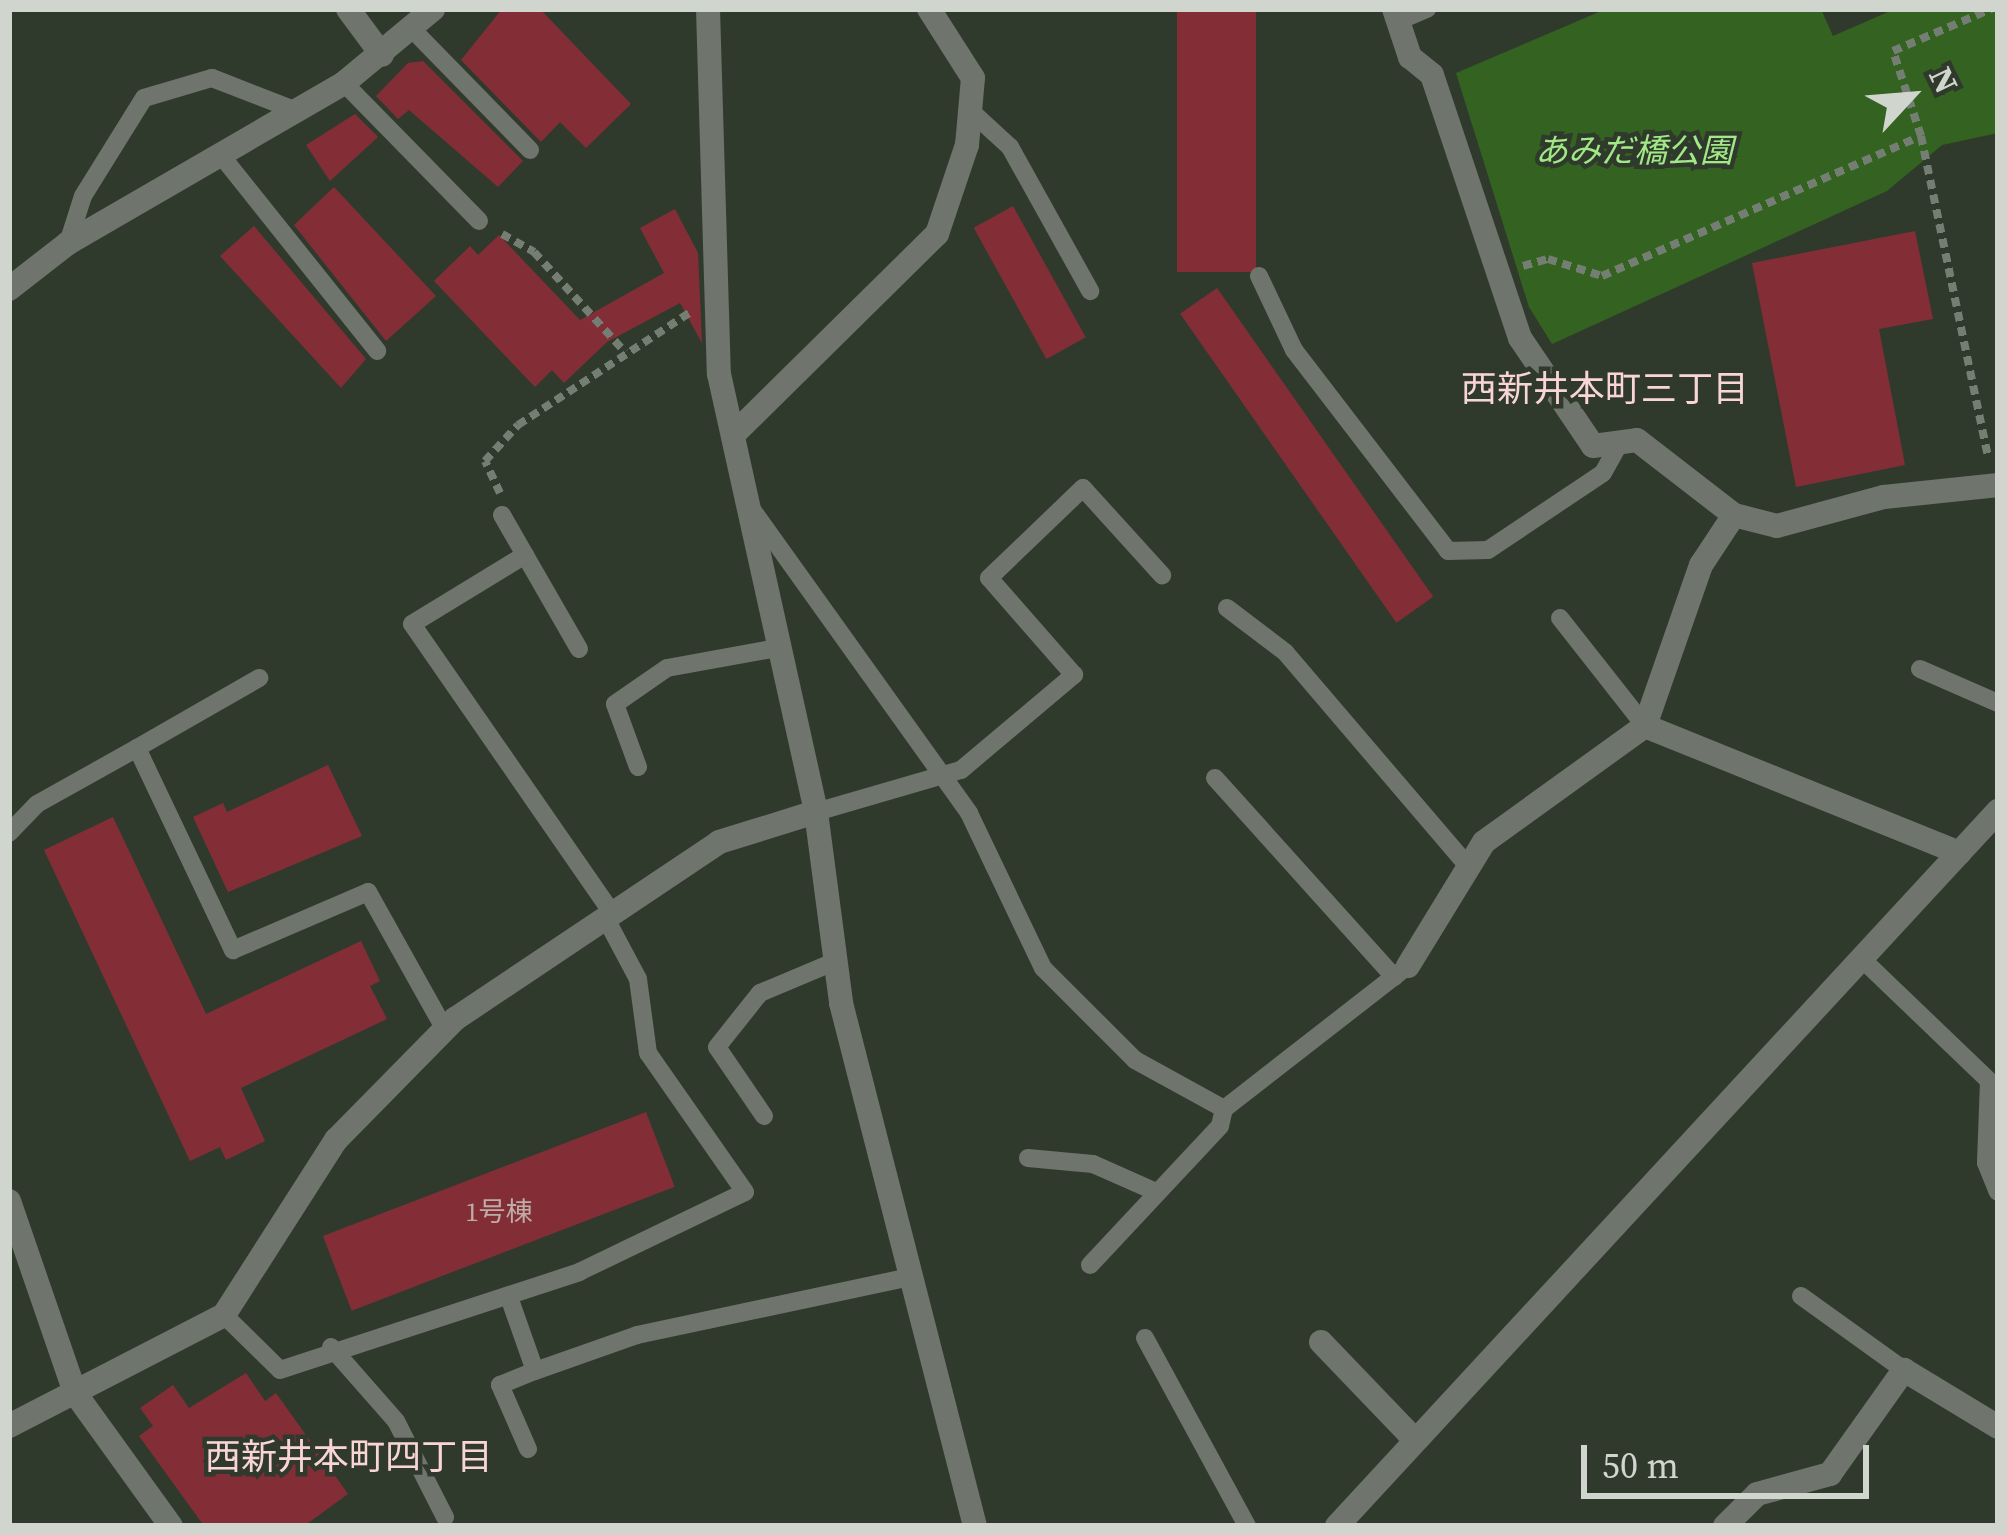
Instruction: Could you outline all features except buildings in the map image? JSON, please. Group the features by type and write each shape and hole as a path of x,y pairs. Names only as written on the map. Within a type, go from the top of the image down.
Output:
{"street":[{"path":"348,9 382,55"},
{"path":"9,290 68,242 344,83 433,9"},
{"path":"708,9 719,374 782,647 816,812 836,961 906,1278 975,1526"},
{"path":"734,434 937,234 974,114 973,78 940,14"},
{"path":"1395,16 1410,57 1432,75 1520,338 1593,446 1617,448 1637,440 1734,515 1777,526 1884,497 1995,477"},
{"path":"1401,972 1466,865 1645,726 1701,565 1734,515"},
{"path":"1645,726 1959,853"},
{"path":"9,1426 224,1315 336,1140 444,1028 719,842 816,812"},
{"path":"1337,1526 1412,1437 1998,812"},
{"path":"9,1201 75,1393 171,1526"},
{"path":"1321,1342 1412,1437"},
{"path":"1725,1526 1757,1494 1830,1474 1904,1370 1998,1427"}],"lane":[{"path":"1395,16 1427,9"},
{"path":"412,29 530,150"},
{"path":"68,242 83,196 144,98 212,78 294,110"},
{"path":"344,83 479,221"},
{"path":"974,114 1010,147 1090,291"},
{"path":"220,154 377,351"},
{"path":"1259,276 1294,350 1448,551 1489,550 1603,473 1617,448"},
{"path":"816,812 944,776 1074,675 988,578 1083,488 1162,575"},
{"path":"753,511 944,776 1042,968 1135,1060 1224,1108"},
{"path":"502,514 579,650"},
{"path":"224,1315 280,1370 331,1347 509,1297 745,1192 648,1053 638,979 608,915 412,625 525,555"},
{"path":"1227,608 1286,652 1466,865"},
{"path":"1560,618 1645,726"},
{"path":"638,767 615,704 667,668 782,647"},
{"path":"1920,670 1998,703"},
{"path":"9,833 37,804 260,678"},
{"path":"137,748 233,950 368,892 444,1028"},
{"path":"1090,1265 1154,1191 1220,1126 1224,1108 1401,972 1215,778"},
{"path":"1862,959 1989,1081 1986,1162 1998,1192"},
{"path":"764,1116 716,1047 760,993 836,961"},
{"path":"1028,1158 1093,1164 1154,1191"},
{"path":"528,1449 500,1385 637,1335 906,1278"},
{"path":"1802,1296 1904,1370"},
{"path":"509,1297 535,1371"},
{"path":"1145,1338 1247,1526"},
{"path":"331,1347 396,1420 445,1517"}],"path":[{"path":"1990,9 1893,51 1921,136 1995,477"},
{"path":"1508,270 1549,259 1603,276 1921,136"},
{"path":"479,221 534,252 626,352"},
{"path":"502,514 485,461 518,425 718,296"}],"green space":[{"name":"あみだ橋公園","path":"1606,9 1821,9 1833,36 1895,9 1998,9 1998,133 1942,145 1887,191 1552,344 1529,307 1456,73"}],"district":[{"name":"西新井本町三丁目","path":"1605,389"},
{"name":"西新井本町四丁目","path":"349,1457"}]}
